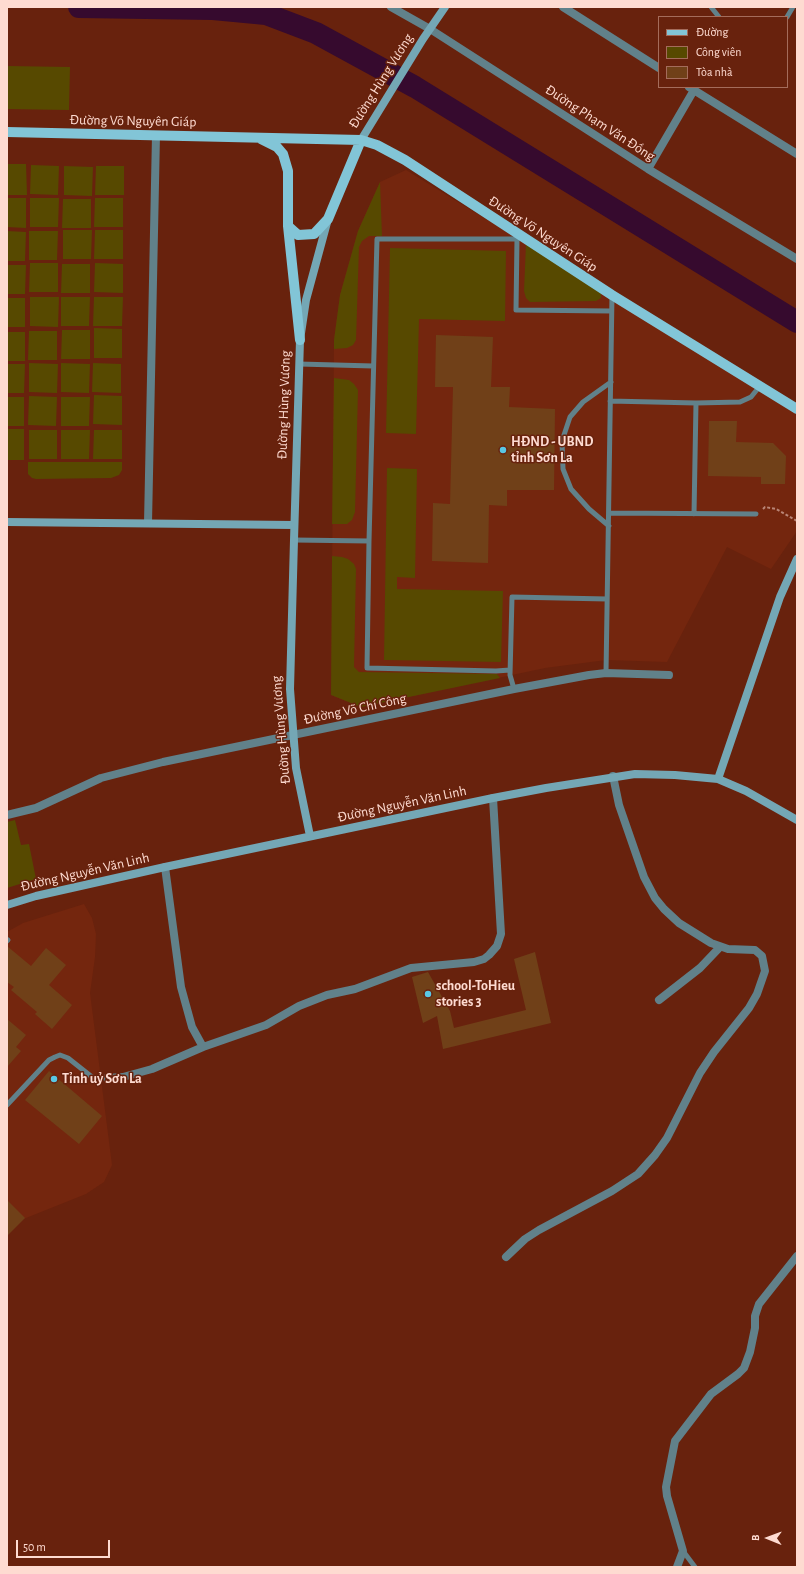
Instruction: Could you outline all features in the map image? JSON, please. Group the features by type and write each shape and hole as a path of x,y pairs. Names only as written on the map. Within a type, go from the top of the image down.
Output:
{"main road":[{"name":"Đường Võ Nguyên Giáp","path":"7,132 361,140 377,145 405,160 518,237 797,409"},
{"name":"Đường Võ Nguyên Giáp","path":"257,138 277,147 283,154 288,171 288,226 300,340"},
{"name":"Đường Hùng Vương","path":"328,219 361,140"},
{"path":"288,226 298,235 314,234 328,219"}],"street":[{"name":"Đường Phạm Văn Đồng","path":"391,7 430,29 648,170 797,259"},
{"name":"Đường Hùng Vương","path":"361,140 422,39 445,7"},
{"path":"564,7 658,67"},
{"path":"648,170 692,89 797,154"},
{"path":"148,523 156,135"},
{"name":"Đường Hùng Vương","path":"310,836 296,768 290,689 294,525 300,340 306,300 328,219"},
{"path":"7,522 294,525"},
{"path":"718,780 780,597 797,559"},
{"name":"Đường Võ Chí Công","path":"7,814 36,808 101,778 163,762 514,689 606,673 669,675"},
{"name":"Đường Nguyễn Văn Linh","path":"7,905 36,896 310,836 493,798 613,776 635,774 675,775 718,780 746,791 797,820"},
{"path":"506,1257 525,1239 539,1230 612,1191 638,1174 663,1144 700,1073 714,1052 749,1008 762,983 765,971 762,956 755,950 728,949 720,947 698,936 664,909 655,898 644,877 619,805 613,776"},
{"path":"107,1078 123,1077 152,1069 203,1047 266,1025 311,1000 354,989 411,968 474,962 484,959 497,946 501,934 493,798"},
{"path":"165,867 181,987 192,1028 203,1047"},
{"path":"659,1000 700,968 720,947"},
{"path":"677,1567 683,1551 667,1496 666,1487 675,1441 711,1394 744,1368 750,1352 755,1316 760,1304 797,1256"}],"lane":[{"path":"712,7 718,16"},
{"path":"788,16 793,7"},
{"path":"510,670 367,668 368,541 377,239 518,237 516,310 611,311"},
{"path":"606,673 612,295"},
{"path":"299,364 373,366"},
{"path":"609,526 589,509 571,489 563,469 562,442 570,417 583,402 611,382"},
{"path":"610,400 696,403 740,402 751,397 760,386"},
{"path":"694,514 696,403"},
{"path":"609,513 756,514"},
{"path":"294,540 368,541"},
{"path":"514,689 510,675 512,597 607,599"},
{"path":"7,1105 49,1060 55,1057 60,1056 68,1058 92,1077"},
{"path":"683,1551 695,1567"}],"path":[{"path":"756,514 765,507 776,508 797,522"}],"shaded area":[{"path":"406,170 797,410 797,531 771,569 727,547 667,662 606,660 545,668 361,707 331,695 334,340 340,295 358,231 380,182"},
{"name":"Tỉnh uỷ Sơn La","path":"84,904 92,918 96,934 95,957 90,993 112,1165 104,1182 86,1194 16,1222 7,1229 7,932 23,923"}],"green space":[{"path":"7,66 70,67 69,110 7,109"},
{"path":"7,164 26,164 27,195 7,195"},
{"path":"31,165 59,166 58,195 30,194"},
{"path":"64,166 93,167 92,196 64,195"},
{"path":"96,166 124,166 124,195 95,195"},
{"path":"380,182 382,236 369,236 362,241 359,247 356,340 353,345 347,348 334,349 340,295 358,231"},
{"path":"7,198 26,198 26,228 7,227"},
{"path":"30,198 59,198 58,227 30,227"},
{"path":"95,198 123,198 123,227 94,227"},
{"path":"63,199 91,199 91,228 62,228"},
{"path":"63,230 92,230 91,259 63,259"},
{"path":"95,230 123,230 123,259 94,259"},
{"path":"7,231 26,232 25,261 7,261"},
{"path":"29,231 58,231 57,260 29,260"},
{"path":"526,244 601,289 601,298 596,301 530,302 526,298 524,291"},
{"path":"390,248 506,251 505,321 419,319 416,434 386,433"},
{"path":"30,263 58,263 58,292 29,292"},
{"path":"95,263 123,264 123,293 94,292"},
{"path":"62,264 90,264 90,293 61,293"},
{"path":"7,265 26,265 25,294 7,294"},
{"path":"30,297 59,297 58,327 30,326"},
{"path":"61,297 90,297 89,326 61,326"},
{"path":"94,297 123,297 122,326 93,326"},
{"path":"7,298 25,298 25,327 7,327"},
{"path":"94,328 122,329 122,358 94,358"},
{"path":"62,330 90,330 90,359 61,359"},
{"path":"29,331 57,331 57,360 28,360"},
{"path":"7,332 25,332 25,361 7,361"},
{"path":"29,363 58,364 57,393 29,392"},
{"path":"61,363 90,364 89,393 61,392"},
{"path":"93,363 121,364 121,393 92,392"},
{"path":"7,364 25,364 24,393 7,393"},
{"path":"334,378 349,380 358,390 355,512 352,520 347,524 332,524"},
{"path":"94,395 122,396 122,425 93,424"},
{"path":"29,396 57,397 56,426 28,425"},
{"path":"7,397 24,397 24,426 7,426"},
{"path":"61,397 90,397 89,426 61,426"},
{"path":"7,429 24,429 24,460 7,460"},
{"path":"29,430 57,430 57,459 29,459"},
{"path":"61,430 90,430 89,459 61,459"},
{"path":"94,430 122,430 122,459 93,459"},
{"path":"28,462 122,462 122,470 119,475 111,478 36,479 32,478 28,474"},
{"path":"387,468 417,469 415,578 397,577 397,589 503,591 501,662 384,660"},
{"path":"332,556 348,559 354,564 356,569 354,667 359,672 497,674 500,678 361,707 331,695"},
{"path":"15,820 21,845 29,844 36,879 7,888 7,822"}],"building":[{"name":"HĐND - UBND tỉnh Sơn La","path":"436,335 493,337 491,387 510,387 509,407 555,409 554,490 507,490 507,506 489,505 488,563 432,561 433,503 450,504 453,387 435,387"},
{"path":"709,421 737,421 736,442 773,443 786,456 785,484 761,484 761,477 708,476"},
{"path":"7,946 31,966 46,948 66,965 49,985 72,1005 52,1029 35,1014 37,1012 11,990 14,987 7,982"},
{"name":"school-ToHieu stories 3","path":"535,952 551,1023 443,1049 437,1016 423,1023 412,977 428,972 450,1011 454,1028 526,1010 514,959"},
{"path":"7,1019 26,1035 16,1047 21,1051 7,1067"},
{"path":"49,1071 102,1116 79,1144 25,1100"},
{"path":"7,1200 25,1218 7,1236"}],"waterway":[{"path":"79,7 213,9 266,14 316,33 415,87 797,322"}],"place":[{"name":"HĐND - UBND tỉnh Sơn La","path":"503,450"},
{"name":"school-ToHieu stories 3","path":"428,994"},
{"name":"Tỉnh uỷ Sơn La","path":"54,1079"}]}
